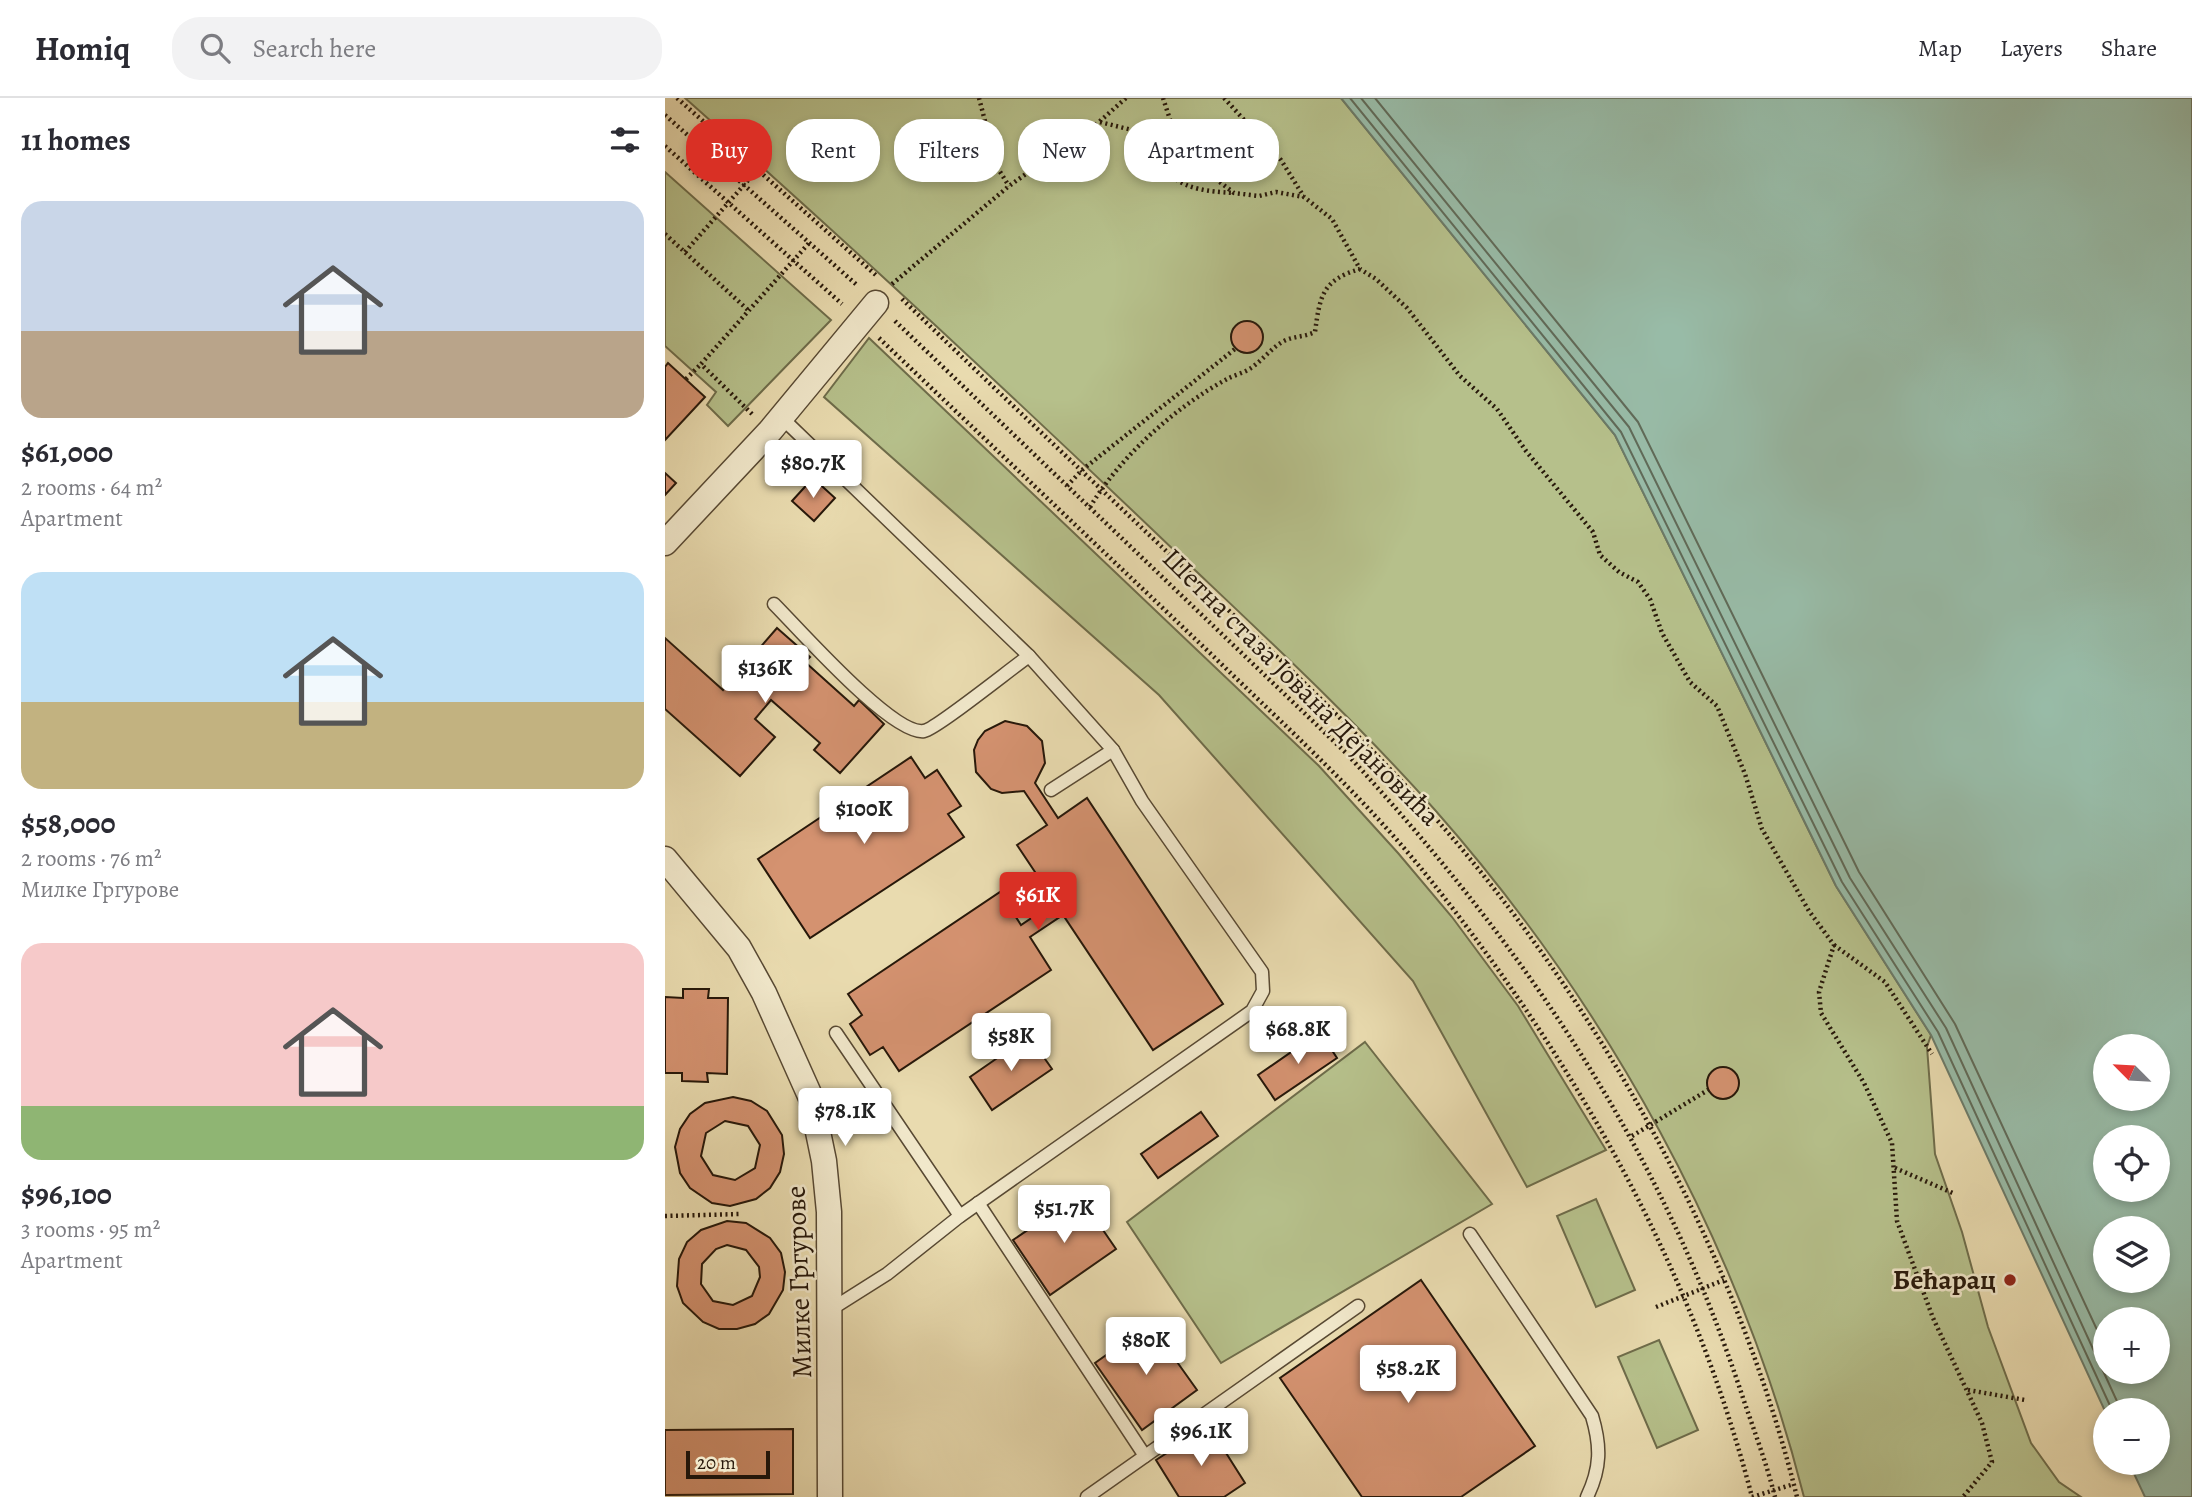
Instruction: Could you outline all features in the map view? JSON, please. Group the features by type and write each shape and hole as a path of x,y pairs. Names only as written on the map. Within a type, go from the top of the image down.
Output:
{"street":[{"path":"665,543 775,424 868,312"},
{"name":"Милке Гргурове","path":"665,859 739,948 764,993 811,1098 824,1161 829,1212 830,1497"}],"lane":[{"path":"775,424 1029,656 1113,750 1142,801 1262,972 1263,991 1252,1011 978,1203 887,1274 830,1310"},
{"path":"774,604 875,706 907,729 929,729 1029,656"},
{"path":"1051,790 1113,750"},
{"path":"836,1033 960,1216"},
{"path":"978,1203 1145,1456"},
{"path":"1470,1234 1592,1416 1600,1442 1598,1474 1587,1497"},
{"path":"1087,1497 1358,1306"}],"path":[{"path":"677,98 701,119"},
{"path":"979,98 997,167 1009,186"},
{"path":"1102,119 1126,98"},
{"path":"1163,98 1170,119"},
{"path":"1224,98 1281,160 1304,197 1332,219 1360,269 1377,279 1407,308 1461,376 1497,409 1526,451 1593,533 1600,555 1619,572 1638,582 1650,599 1662,633 1691,682 1717,706 1745,774 1762,829 1774,853 1834,945 1885,982 1932,1054"},
{"name":"Шетна стаза Јована Дејановића","path":"665,115 810,242 868,312 1090,507 1346,753 1477,902 1555,1011 1632,1136 1704,1288 1775,1497"},
{"path":"665,146 794,261 868,312 1338,776 1422,870 1497,966 1559,1059 1616,1154 1683,1296 1711,1365 1752,1497 1794,1484"},
{"path":"1018,180 889,287 1370,747 1430,813 1566,988 1685,1194 1724,1280 1756,1361 1797,1497"},
{"path":"685,252 747,182"},
{"path":"772,182 879,278"},
{"path":"1180,182 1187,187 1234,193 1259,196 1276,192 1304,197"},
{"path":"1220,182 1234,193"},
{"path":"665,234 748,310"},
{"path":"686,379 810,242"},
{"path":"1090,507 1101,489 1143,442 1191,403 1227,379 1251,369 1270,350 1287,340 1315,331 1321,296 1332,281 1360,269"},
{"path":"1067,486 1082,470 1235,349"},
{"path":"701,363 775,424"},
{"path":"1834,945 1819,992 1821,1013 1880,1113 1892,1143 1894,1196 1900,1231 1937,1328 1982,1423 1991,1462 1963,1497"},
{"path":"1632,1136 1709,1090"},
{"path":"1895,1168 1955,1194"},
{"path":"665,1216 741,1214"},
{"path":"1656,1307 1724,1280"},
{"path":"1967,1390 2025,1400"}],"green space":[{"path":"685,98 1341,98 1615,435 1836,886 1931,1035 1927,1047 1935,1154 1962,1232 1988,1327 2031,1443 2059,1482 2081,1497 1804,1497 1777,1403 1744,1310 1704,1220 1660,1132 1610,1046 1556,964 1498,885 1402,774 1298,668 981,368 772,176 772,119 708,119"},
{"path":"665,172 831,320 728,426 707,405 716,392 665,346"},
{"path":"869,338 1319,766 1398,853 1452,917 1518,1006 1606,1150 1527,1187 1413,981 1159,695 824,397"},
{"path":"1365,1042 1492,1204 1221,1363 1127,1222"},
{"path":"1596,1199 1635,1290 1596,1307 1557,1216"},
{"path":"1659,1340 1698,1430 1657,1448 1618,1357"}],"water":[{"path":"1341,98 2192,98 2192,1497 2145,1497 2135,1475 2170,1475 2170,1398 2099,1398 1931,1035 1836,886 1615,435"}],"building":[{"path":"1247,321 1259,325 1263,337 1259,349 1247,353 1235,349 1231,337 1235,325"},
{"path":"668,363 705,397 665,440 665,367"},
{"path":"665,473 676,483 665,495"},
{"path":"813,478 835,498 814,521 792,501"},
{"path":"777,628 810,657 805,662 854,706 859,700 884,724 840,773 814,750 820,743 771,700 755,719 775,737 740,776 665,709 665,638 723,690"},
{"path":"1005,721 1027,726 1042,741 1045,763 1035,783 1058,818 1087,798 1223,1004 1153,1050 1063,915 1030,937 1051,970 899,1071 883,1047 870,1055 850,1024 862,1015 848,994 1000,892 1021,925 1055,902 1017,845 1047,825 1024,791 1002,793 991,789 976,772 974,750 978,740 985,731"},
{"path":"911,757 925,778 937,770 961,806 948,814 964,837 810,938 758,859"},
{"path":"683,989 709,989 708,998 728,998 727,1074 707,1073 708,1082 682,1081 682,1073 665,1073 665,997 683,998"},
{"path":"1320,1032 1337,1058 1275,1100 1258,1075"},
{"path":"1029,1036 1052,1069 992,1110 970,1077"},
{"path":"1723,1067 1734,1072 1739,1083 1734,1094 1723,1099 1712,1094 1707,1083 1712,1072"},
{"path":"733,1097 751,1101 767,1111 782,1135 784,1154 780,1172 770,1188 756,1199 730,1206 712,1203 690,1188 680,1173 675,1147 680,1129 690,1114 705,1103","holes":["725,1121 748,1126 760,1145 755,1168 735,1180 713,1175 701,1156 706,1133"]},
{"path":"1201,1112 1218,1136 1158,1178 1141,1154"},
{"path":"1079,1195 1116,1249 1050,1295 1013,1240"},
{"path":"727,1221 746,1223 770,1238 781,1253 785,1272 783,1290 769,1314 755,1324 737,1329 719,1329 703,1322 683,1303 677,1286 679,1259 687,1242 701,1230","holes":["727,1245 746,1250 759,1267 760,1277 752,1296 733,1305 713,1301 701,1284 702,1264 716,1249"]},
{"path":"1421,1280 1535,1446 1461,1497 1362,1497 1280,1378"},
{"path":"1150,1324 1197,1390 1142,1430 1095,1363"},
{"path":"1209,1426 1245,1483 1224,1497 1179,1497 1156,1460"},
{"path":"793,1429 793,1494 665,1495 665,1430"}],"place":[{"name":"Бећарац","path":"2010,1280"}]}
